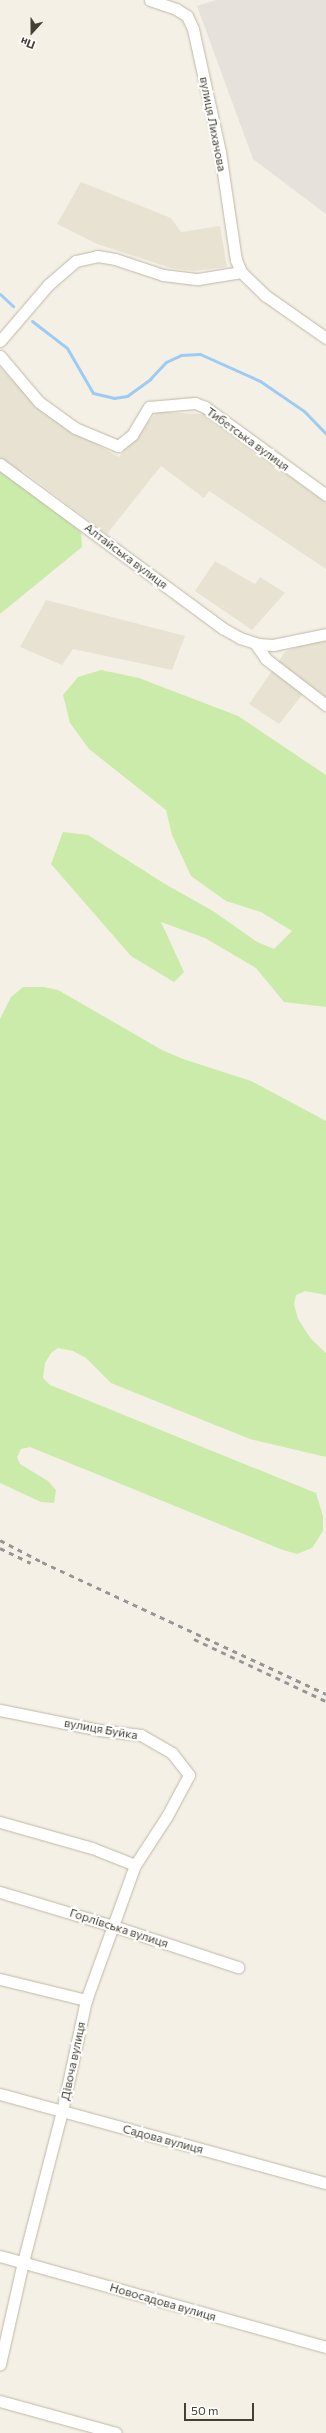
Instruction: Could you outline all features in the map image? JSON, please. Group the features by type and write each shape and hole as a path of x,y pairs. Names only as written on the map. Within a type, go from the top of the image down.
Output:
{"street":[{"name":"вулиця Лихачова","path":"150,0 176,9 187,16 194,29 220,152 236,260 241,272"},
{"path":"0,340 48,285 76,261 97,256 115,259 163,275 198,280 241,272 266,296 326,338"},
{"name":"Тибетська вулиця","path":"0,356 38,402 75,428 118,446 132,435 149,407 195,404 205,407 326,495"},
{"name":"Алтайська вулиця","path":"0,464 224,629 255,643 273,645 326,634"},
{"path":"255,643 266,659 326,705"},
{"name":"вулиця Буйка","path":"0,1710 99,1730 141,1735 172,1753 189,1775"},
{"name":"Дівоча вулиця","path":"0,2364 23,2262 62,2111 86,2000 135,1865 167,1816 189,1775"},
{"path":"0,1822 98,1850 135,1865"},
{"name":"Горлівська вулиця","path":"0,1892 113,1926 238,1967"},
{"path":"0,1979 86,2000"},
{"name":"Садова вулиця","path":"0,2094 326,2183"},
{"name":"Новосадова вулиця","path":"0,2256 326,2347"},
{"path":"0,2401 116,2433"}],"shaded area":[{"path":"216,0 326,0 326,214 253,159 197,6"},
{"path":"81,182 171,218 181,232 220,226 227,267 193,271 171,268 97,244 57,224"},
{"path":"0,367 44,414 119,457 157,412 205,414 326,503 326,569 209,491 204,498 161,466 107,534 23,471 16,480 0,467"},
{"path":"215,561 255,584 260,577 285,593 252,630 195,591"},
{"path":"46,600 185,636 172,670 73,649 62,665 20,647"},
{"path":"326,633 326,710 303,694 279,724 249,704 285,652"}],"green space":[{"path":"0,467 81,532 82,547 0,614"},
{"path":"101,670 139,678 238,716 326,775 326,1007 284,1002 256,968 205,938 161,922 184,972 174,982 131,956 51,864 63,832 88,835 165,884 213,911 257,942 274,949 292,931 261,912 226,901 191,876 172,835 166,810 89,749 70,723 63,695 78,677"},
{"path":"23,987 44,987 58,990 162,1050 183,1059 251,1081 326,1121 326,1295 305,1291 296,1295 294,1304 298,1319 311,1339 326,1353 326,1457 250,1439 111,1383 86,1358 73,1351 58,1348 51,1353 45,1363 43,1378 50,1385 316,1493 323,1516 323,1531 312,1548 297,1554 283,1550 30,1447 21,1449 17,1457 20,1464 48,1481 56,1490 54,1503 41,1502 0,1483 0,1019 11,997"}],"waterway":[{"path":"0,294 13,306"},
{"path":"32,321 67,348 93,393 114,398 127,396 150,379 166,362 181,355 200,354 260,381 304,411 326,434"}],"railway":[{"path":"0,1540 42,1562 326,1694"},
{"path":"0,1548 31,1563"},
{"path":"194,1639 326,1701"}]}
